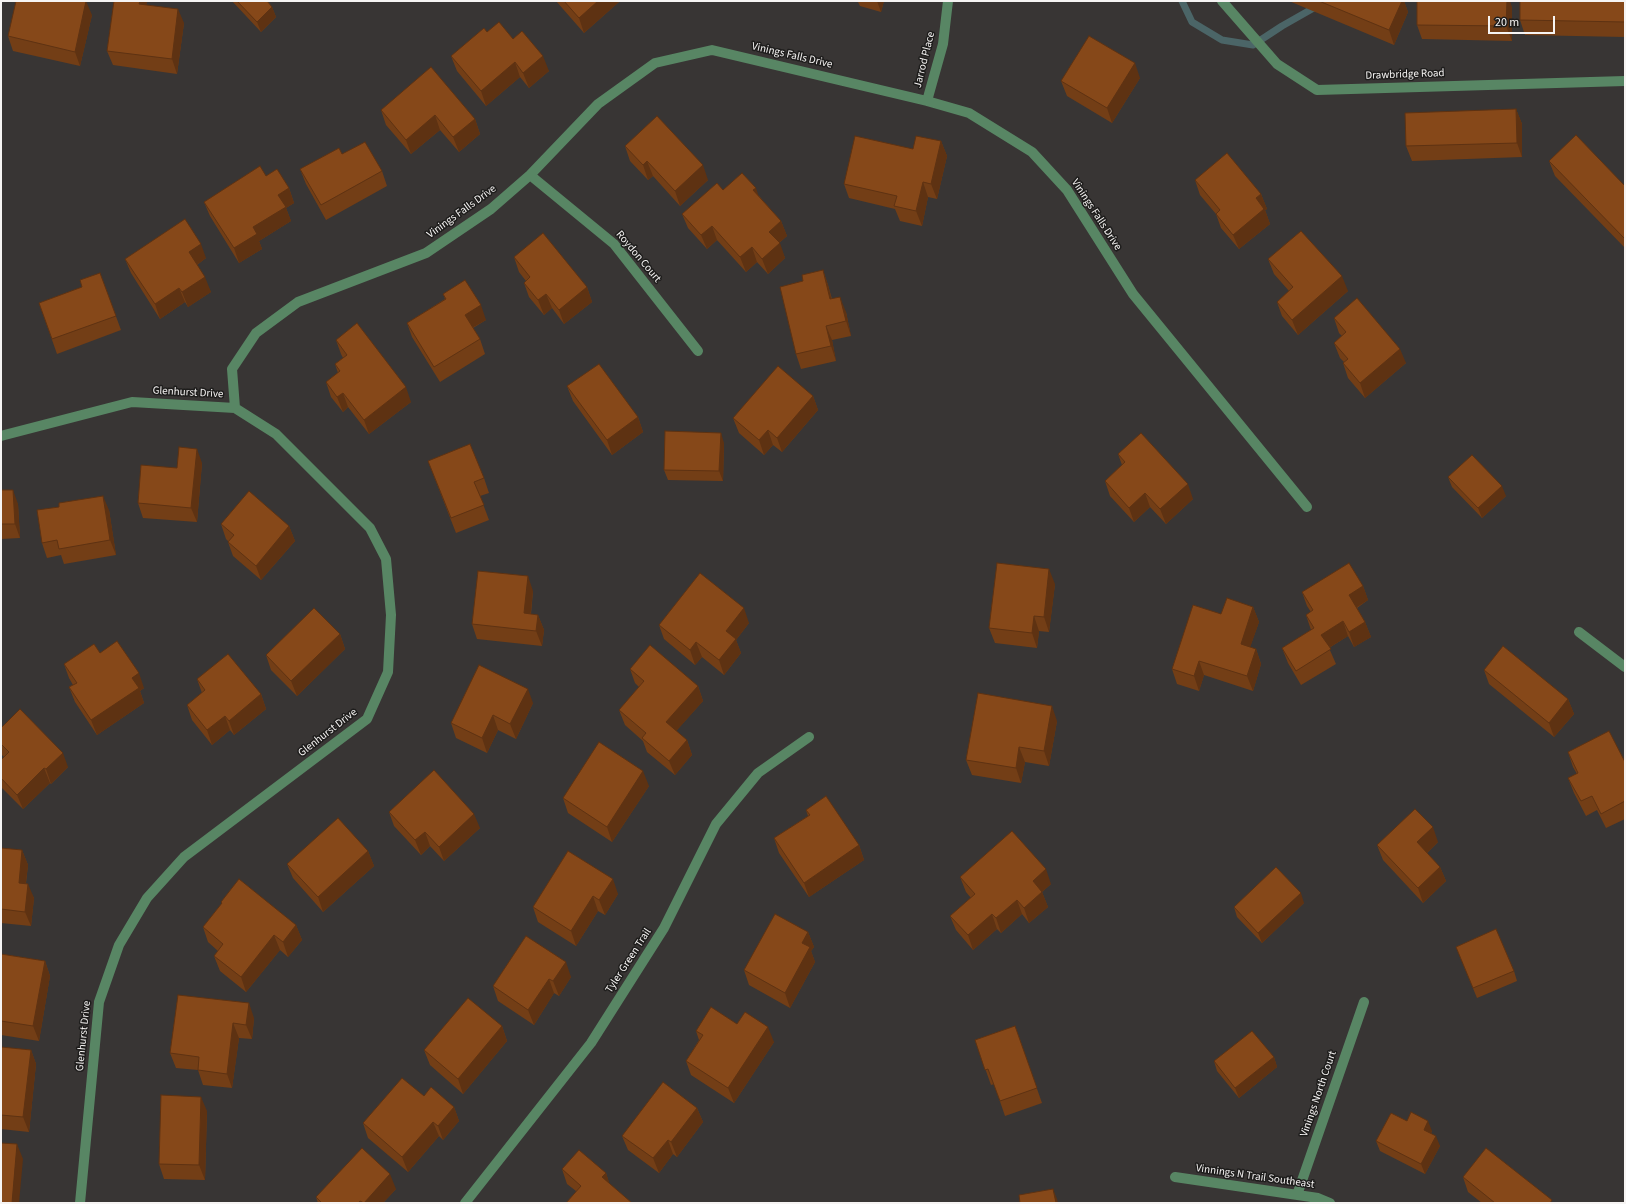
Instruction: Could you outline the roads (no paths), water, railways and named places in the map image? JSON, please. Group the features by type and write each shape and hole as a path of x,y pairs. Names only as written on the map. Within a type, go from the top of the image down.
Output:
{"street":[{"name":"Jarrod Place","path":"927,101 943,44 948,1"},
{"name":"Drawbridge Road","path":"1222,1 1277,64 1317,90 1625,81"},
{"name":"Vinings Falls Drive","path":"235,408 232,369 256,333 298,302 426,253 491,210 530,175 598,104 655,63 712,50 927,101 969,113 1032,152 1067,190 1133,294 1307,507"},
{"name":"Roydon Court","path":"530,175 614,244 698,351"},
{"name":"Glenhurst Drive","path":"1,436 132,402 235,408 276,434 370,528 386,559 392,615 388,672 367,719 184,857 147,898 119,945 99,1002 80,1203"},
{"path":"1579,632 1625,668"},
{"name":"Tyler Green Trail","path":"466,1203 591,1042 664,928 716,824 758,773 809,737"},
{"name":"Vinings North Court","path":"1297,1195 1364,1002"},
{"name":"Vinnings N Trail Southeast","path":"1175,1177 1318,1198 1330,1203"}],"waterway":[{"path":"1182,1 1192,22 1222,40 1253,45 1282,26 1326,1"}]}
